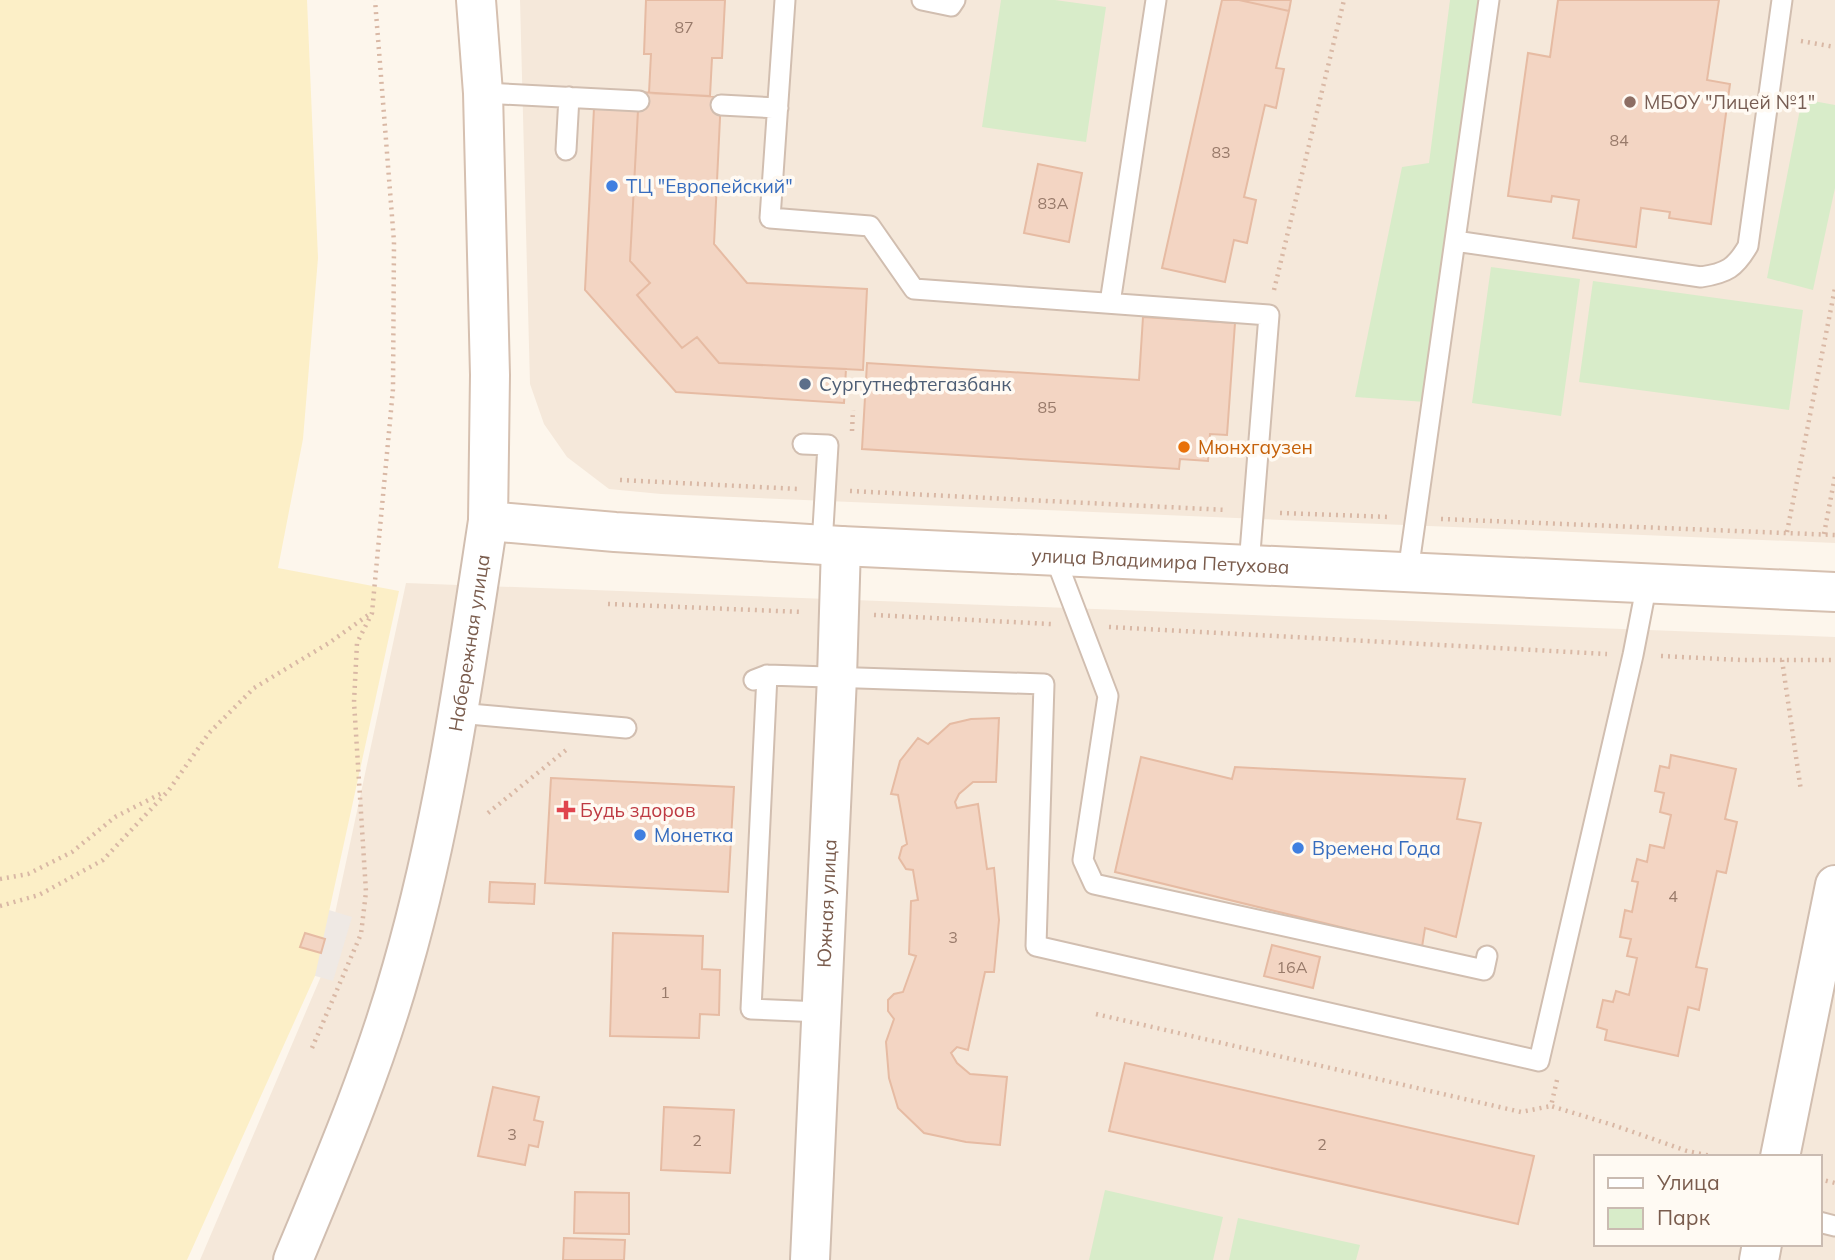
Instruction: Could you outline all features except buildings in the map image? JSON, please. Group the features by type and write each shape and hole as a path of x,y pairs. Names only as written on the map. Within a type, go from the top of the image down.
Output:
{"main road":[{"name":"Набережная улица","path":"293,1260 351,1117 402,968 449,772 488,521 490,375 483,93 476,0"},
{"name":"улица Владимира Петухова","path":"488,521 832,546 1835,592"},
{"name":"Южная улица","path":"810,1260 839,613 832,546"},
{"path":"1780,1155 1834,893"}],"lane":[{"path":"785,0 770,218 870,226 914,289 1269,315 1249,565"},
{"path":"922,0 951,6 955,0"},
{"path":"1110,303 1157,0"},
{"path":"1408,572 1489,0"},
{"path":"1455,241 1701,277 1720,274 1738,262 1748,246 1783,0"},
{"path":"483,93 639,101"},
{"path":"566,150 569,97"},
{"path":"721,105 778,108"},
{"path":"803,444 828,444 832,546"},
{"path":"1055,557 1112,696 1083,860 1094,884 1483,970 1487,956"},
{"path":"821,1012 751,1009 760,678 837,677 1044,684 1036,946 1539,1061 1633,655 1647,583"},
{"path":"458,713 626,728"}],"path":[{"path":"312,1048 361,934 366,892 354,702 357,643 372,612 393,389 394,242 375,0"},
{"path":"1269,315 1344,0"},
{"path":"1787,532 1835,288"},
{"path":"1824,534 1835,476"},
{"path":"1829,507 1835,504"},
{"path":"608,604 839,613 1633,655 1835,660"},
{"path":"0,906 39,895 103,860 169,790 209,733 254,688 329,643 372,612"},
{"path":"1782,660 1801,791"},
{"path":"488,813 597,725"},
{"path":"0,879 28,874 72,852 115,817 169,790"},
{"path":"1096,1014 1521,1112 1551,1106 1706,1155"},
{"path":"1551,1106 1557,1079"}],"shaded area":[{"path":"520,0 1835,0 1835,543 661,494 609,489 567,457 544,424 530,384"},
{"path":"406,583 1835,637 1835,1260 200,1260 322,974"},
{"path":"289,898 352,917 333,981 270,963"}],"green space":[{"path":"1001,0 1055,0 1106,7 1086,142 982,127"},
{"path":"1450,0 1482,0 1426,402 1355,397 1402,167 1429,163"},
{"path":"1802,99 1835,105 1835,188 1813,290 1767,278"},
{"path":"1491,267 1580,279 1561,416 1472,403"},
{"path":"1593,281 1803,310 1789,410 1579,382"},
{"path":"1105,1190 1223,1217 1213,1260 1089,1260"},
{"path":"1238,1218 1360,1245 1356,1260 1229,1260"}],"sand":[{"path":"0,0 307,0 318,258 303,439 278,568 399,591 315,976 187,1260 0,1260"}],"place":[{"name":"МБОУ \"Лицей №1\"","path":"1630,102"},
{"name":"ТЦ \"Европейский\"","path":"612,186"},
{"name":"Сургутнефтегазбанк","path":"805,384"},
{"name":"Мюнхгаузен","path":"1184,447"},
{"name":"Будь здоров","path":"566,810"},
{"name":"Монетка","path":"640,835"},
{"name":"Времена Года","path":"1298,848"}]}
